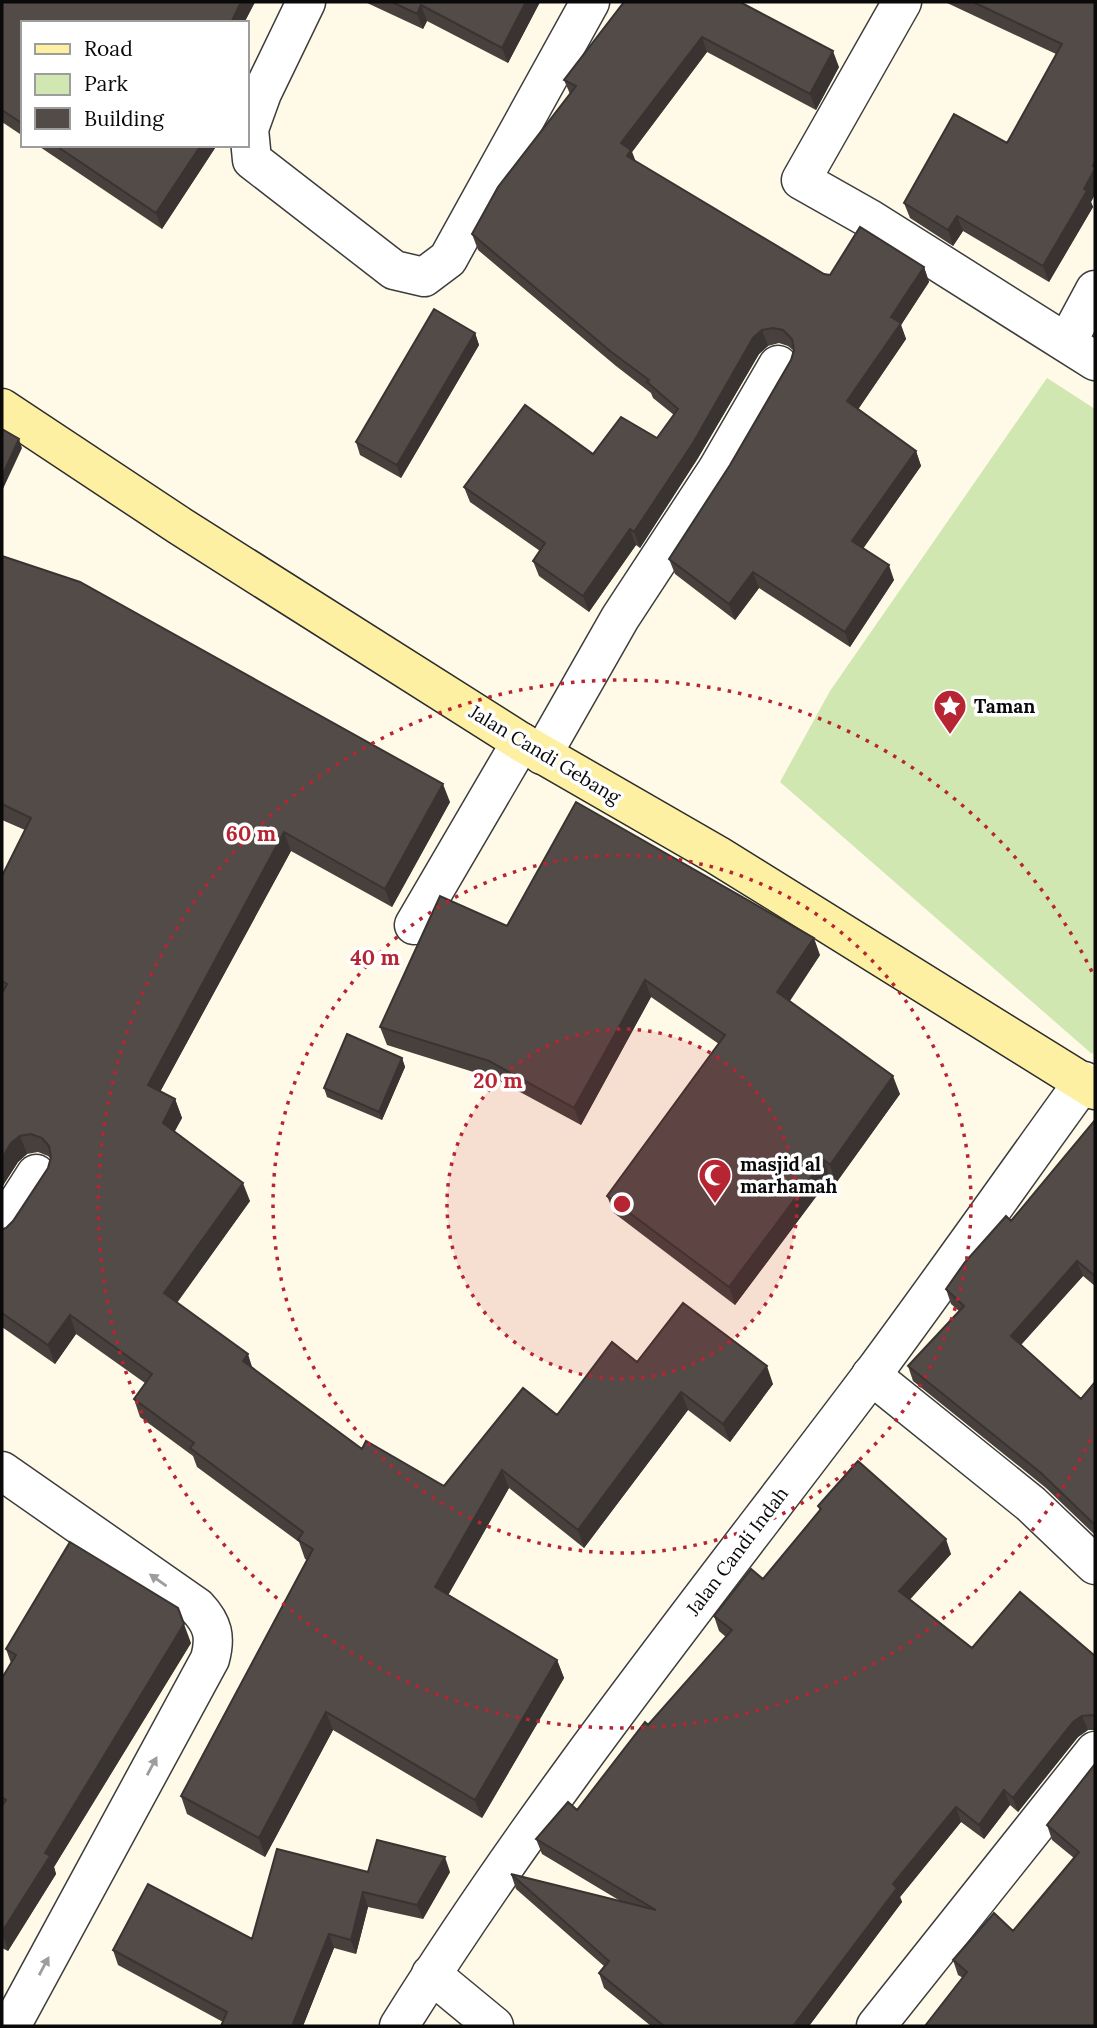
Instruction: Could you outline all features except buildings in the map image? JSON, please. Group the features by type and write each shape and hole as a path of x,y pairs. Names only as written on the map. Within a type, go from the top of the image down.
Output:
{"main road":[{"name":"Jalan Candi Gebang","path":"2,408 180,526 531,748 717,855 1092,1079"}],"street":[{"path":"306,2 262,93 248,129 252,160 394,270 424,277 448,259 590,2"},
{"path":"902,2 801,180 870,219 1081,352 1095,290"},
{"path":"414,925 621,618 717,470 778,365"},
{"name":"Jalan Candi Indah","path":"399,2026 431,1974 638,1681 1092,1079"},
{"path":"2,1227 36,1174"},
{"path":"871,1375 1031,1504 1095,1565"},
{"path":"2,1471 197,1607 213,1628 214,1644 203,1671 11,2026"},
{"path":"876,2026 1095,1751"},
{"path":"431,1974 494,2026"}],"green space":[{"name":"Taman","path":"1047,378 1095,409 1095,1050 1092,1054 780,782 830,691"}],"place":[{"name":"Taman","path":"950,736"},
{"name":"masjid al marhamah","path":"715,1205"}]}
